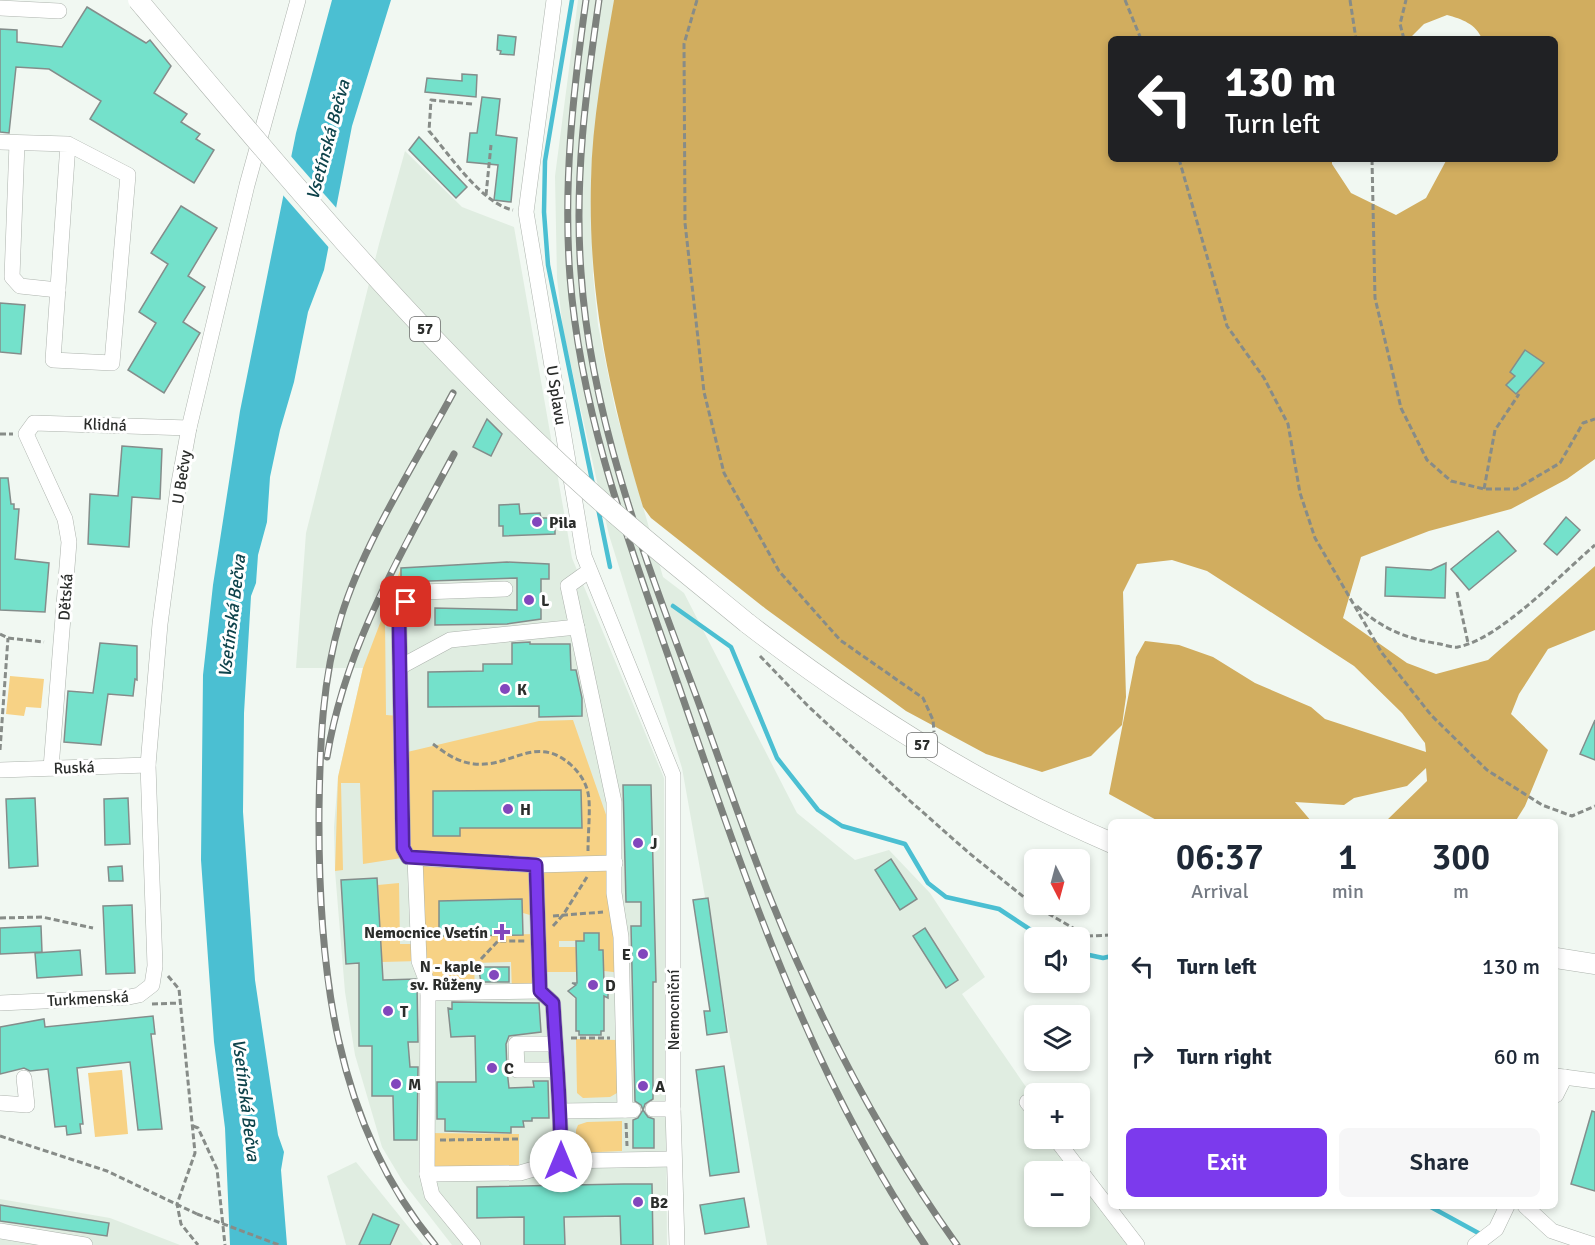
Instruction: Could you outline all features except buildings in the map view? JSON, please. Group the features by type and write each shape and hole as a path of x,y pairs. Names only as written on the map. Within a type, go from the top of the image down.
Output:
{"main road":[{"name":"57","path":"138,0 361,260 422,326 559,464 752,626 842,693 932,751 997,788 1108,841"},
{"path":"1558,958 1595,964"}],"street":[{"name":"U Bečvy","path":"154,966 148,765 160,624 178,488 189,428 247,185 298,0"},
{"name":"U Splavu","path":"554,0 526,212 584,556 673,775"},
{"path":"6,5 59,11"},
{"path":"0,142 68,144 128,175 112,363 53,360 68,144"},
{"path":"17,142 12,277 20,286 58,290"},
{"name":"Klidná","path":"26,434 34,423 189,428"},
{"name":"Dětská","path":"26,434 65,519 69,542 51,768"},
{"path":"561,1111 626,1113 625,1038 618,911 614,893 614,802 568,586 590,571"},
{"path":"505,589 422,592 406,602 399,618 403,848 408,857 415,858 536,865 615,863"},
{"path":"400,667 450,640 577,627"},
{"name":"Ruská","path":"0,770 148,765"},
{"name":"Nemocniční","path":"673,775 673,1109 677,1245"},
{"path":"415,858 419,961 427,982 428,993 427,1174 432,1195 473,1245"},
{"path":"536,865 540,991"},
{"name":"Turkmenská","path":"0,1003 139,995 152,985 154,966"},
{"path":"428,993 540,991 553,1003 556,1070 561,1111 561,1161"},
{"path":"555,1036 516,1044 517,1070 556,1070"},
{"path":"1560,1077 1595,1081"},
{"path":"0,1103 27,1104 24,1078"},
{"path":"653,1109 673,1109"},
{"path":"1063,1149 1108,1207"},
{"path":"427,1174 520,1173 561,1161 674,1159"},
{"path":"1109,1209 1137,1245"},
{"path":"1476,1244 1493,1231 1505,1209"},
{"path":"1528,1209 1552,1231 1594,1245"},
{"path":"0,1231 85,1245"}],"path":[{"path":"697,0 684,44 685,223 704,392 724,473 779,571 840,640 923,698 933,720 932,751"},
{"path":"1125,0 1140,36"},
{"path":"1350,0 1356,36"},
{"path":"1403,36 1400,24 1406,0"},
{"path":"472,104 431,100 429,131 486,195 501,207 526,212"},
{"path":"486,195 491,145"},
{"path":"1180,162 1227,326 1264,378 1288,424 1300,493 1315,538 1382,653 1431,715 1486,770 1542,805 1572,816 1595,806"},
{"path":"1372,162 1375,298 1401,408 1427,460 1451,481 1484,489 1516,489 1560,464 1583,423 1595,419"},
{"path":"1484,489 1495,430 1519,394"},
{"path":"1355,604 1376,624 1410,639 1457,647 1488,634 1528,604 1595,545"},
{"path":"1457,592 1468,642"},
{"path":"752,626 761,657 808,706 969,853 1035,906 1087,936 1108,935"},
{"path":"0,634 8,638 44,642"},
{"path":"0,750 8,638"},
{"path":"433,744 453,758 474,764 488,764 519,754 543,750 567,762 585,782 589,799 589,873 563,915 538,940 498,941 481,959"},
{"path":"537,916 618,911"},
{"path":"0,918 42,917 93,928"},
{"path":"154,966 177,984 179,989 193,1126 193,1163 177,1204 181,1224 198,1245"},
{"path":"555,1036 571,1029 572,1048"},
{"path":"572,1038 625,1038"},
{"path":"626,1113 627,1160"},
{"path":"193,1126 198,1128 217,1169 225,1245"},
{"path":"0,1136 107,1171 197,1214 279,1245"},
{"path":"427,1140 519,1139"}],"shaded area":[{"path":"578,0 614,0 591,178 593,275 598,325 615,408 663,577 684,593 797,813 855,860 889,850 930,893 985,977 962,994 1024,1084 1024,1149 1071,1149 1080,1161 1024,1161 1024,1227 1090,1227 1090,1175 1108,1199 1108,1209 1116,1209 1143,1245 767,1245 682,768 609,535 563,330 557,278 555,176"},
{"path":"614,0 1595,0 1595,459 1567,479 1511,509 1429,531 1361,557 1343,618 1407,663 1436,674 1488,660 1595,566 1595,630 1548,649 1519,694 1511,714 1548,750 1525,806 1517,819 1388,819 1427,781 1426,768 1407,786 1354,798 1344,805 1295,802 1309,819 1155,819 1109,794 1136,657 1145,641 1179,645 1213,657 1255,683 1311,707 1325,719 1426,752 1425,743 1402,713 1354,666 1207,571 1172,560 1137,564 1123,592 1126,697 1122,725 1091,756 1042,772 986,754 906,711 766,609 651,518 643,507 631,466 611,386 597,306 593,266 591,181 599,90"},
{"name":"Nemocnice Vsetín","path":"405,151 462,207 514,227 572,558 664,778 667,1245 452,1245 403,1182 382,1147 355,1055 345,992 335,871 334,827 338,777 363,668 296,668 306,533 379,244"},
{"path":"401,568 404,598 402,611 399,618 385,619 386,715 400,716 403,753 539,721 573,720 611,829 622,973 604,971 603,951 599,950 599,934 584,933 584,941 559,941 559,947 577,947 577,972 540,972 540,991 512,992 511,962 474,963 475,992 428,993 419,961 382,962 378,885 399,883 400,944 418,944 408,857 363,864 360,783 341,783 343,870 335,871 338,777 363,668","holes":["581,790 582,828 460,828 460,836 433,836 434,791","522,899 523,913 537,917 538,934 439,936 439,901"]},
{"path":"10,676 44,679 41,708 26,707 24,716 6,714"},
{"path":"576,1039 617,1040 617,1093 610,1097 583,1098 577,1093"},
{"path":"122,1070 128,1134 95,1137 88,1073"},
{"path":"622,1121 622,1151 576,1153 578,1125 587,1122"},
{"path":"427,1133 519,1134 519,1169 427,1174"},
{"path":"356,1162 423,1245 346,1245 327,1176"},
{"path":"0,1199 110,1218 180,1245 0,1245"}],"water":[{"name":"Vsetínská Bečva","path":"332,0 391,0 352,126 324,270 308,312 294,382 280,430 270,477 267,522 258,555 256,583 251,596 244,713 243,812 255,980 278,1135 284,1152 281,1170 287,1245 230,1245 225,1128 214,1042 201,860 203,675 213,585 240,411 296,133"}],"pier":[{"path":"289,154 339,211 331,250 282,194"}],"waterway":[{"path":"572,0 545,161 544,212 548,265 593,485"},
{"path":"598,508 610,567"},
{"path":"673,606 731,647 777,758 818,810 842,826 905,844 928,883 946,897 999,909 1026,927"},
{"path":"1090,955 1108,957"},
{"path":"1434,1209 1482,1235"}],"railway":[{"path":"586,0 570,138 568,242 576,330 597,433 643,584 755,902 783,973 847,1112 884,1180 925,1245"},
{"path":"599,0 582,136 579,238 586,324 595,377 621,480 654,582 760,873 790,945 854,1078 903,1163 957,1245"},
{"path":"435,1245 401,1197 374,1147 353,1094 338,1039 328,983 322,926 319,785 326,688 341,617 377,531 453,393"},
{"path":"327,757 335,716 361,638 396,564 454,454"}],"place":[{"name":"Pila","path":"537,522"},
{"name":"L","path":"529,600"},
{"name":"K","path":"505,689"},
{"name":"H","path":"508,809"},
{"name":"J","path":"638,843"},
{"name":"Nemocnice Vsetín","path":"502,932"},
{"name":"E","path":"643,954"},
{"name":"N - kaple sv. Růženy","path":"494,975"},
{"name":"D","path":"593,985"},
{"name":"T","path":"388,1011"},
{"name":"C","path":"492,1068"},
{"name":"M","path":"396,1084"},
{"name":"A","path":"643,1086"},
{"name":"B2","path":"638,1202"}],"route":[{"path":"406,602 399,618 403,848 408,857 536,865 540,991 553,1003 556,1070 561,1111 561,1161"}]}
